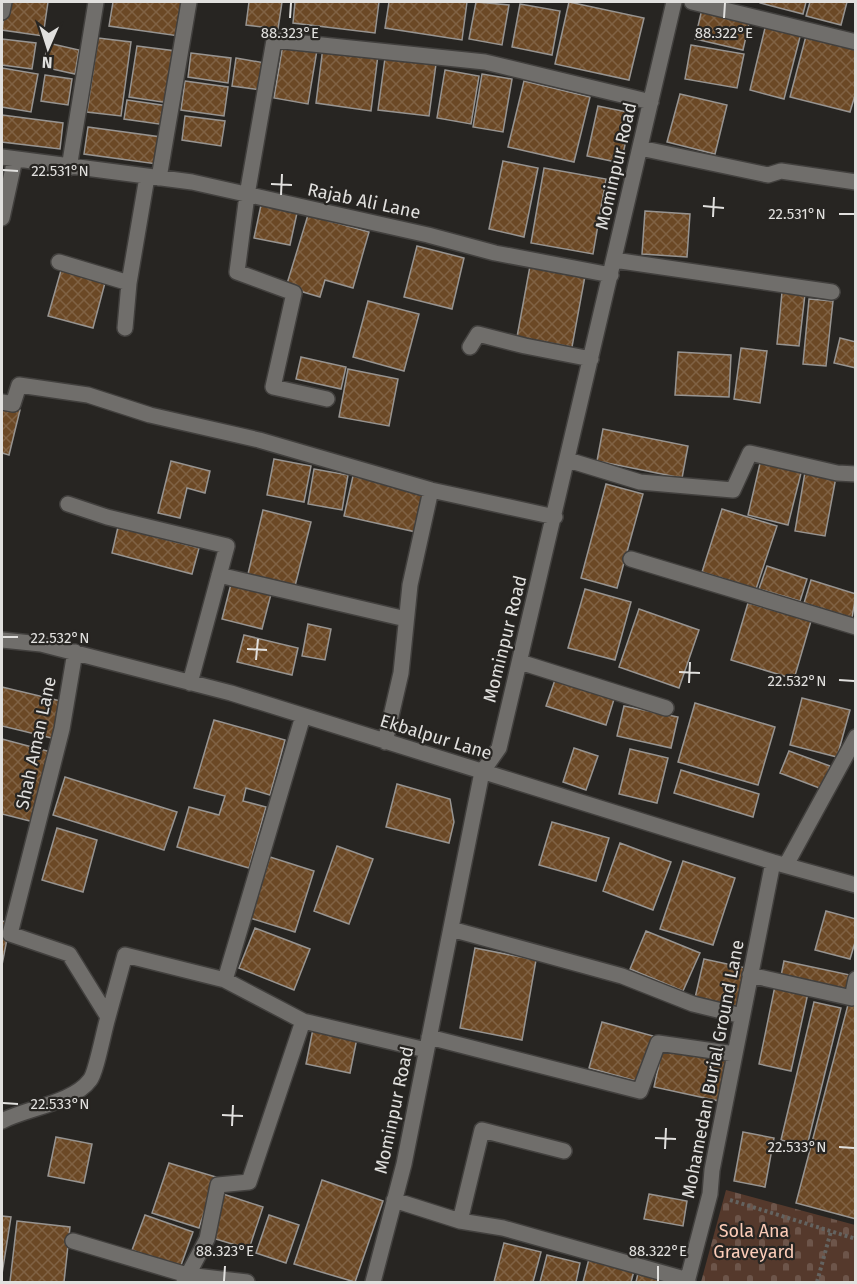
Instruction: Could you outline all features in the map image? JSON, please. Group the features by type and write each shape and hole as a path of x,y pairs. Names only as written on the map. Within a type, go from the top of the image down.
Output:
{"street":[{"path":"2,12 4,2"},
{"path":"69,168 96,2"},
{"path":"125,328 129,283 189,2"},
{"name":"Mominpur Road","path":"373,1282 394,1200 428,1044 482,772 499,747 555,517 674,2"},
{"path":"692,2 855,42"},
{"path":"327,399 273,387 294,293 237,272 247,195 274,40 485,62 651,102"},
{"path":"640,148 768,175 781,171 855,182"},
{"path":"2,218 8,158"},
{"name":"Rajab Ali Lane","path":"8,158 69,168 192,182 428,235 495,254 611,275"},
{"path":"614,260 832,292"},
{"path":"59,262 129,283"},
{"path":"470,347 478,334 591,359"},
{"path":"2,402 13,404 19,385 88,395 150,415 259,440 431,490 555,517"},
{"path":"568,460 640,482 733,489 750,453 837,473 855,474"},
{"path":"385,742 401,673 410,585 431,490"},
{"path":"68,504 107,517 227,546 190,683"},
{"path":"631,559 855,627"},
{"path":"219,575 406,619"},
{"name":"Ekbalpur Lane","path":"2,640 41,644 190,683 779,864 855,885"},
{"name":"Shah Aman Lane","path":"75,652 62,729 10,934 69,954 108,1017"},
{"path":"520,662 666,708"},
{"path":"225,980 303,716"},
{"name":"Mohamedan Burial Ground Lane","path":"688,1281 710,1194 712,1170 750,975 779,864 855,737"},
{"path":"451,929 622,976 693,1004 742,1016"},
{"path":"2,1121 20,1111 64,1099 90,1080 125,955 225,980 303,1021 428,1044 640,1091 657,1043 735,1054"},
{"path":"750,975 852,998 855,979"},
{"path":"185,1279 207,1239 218,1185 249,1182 303,1021"},
{"path":"460,1221 482,1130 564,1152"},
{"path":"394,1200 460,1221 502,1228 688,1281"},
{"path":"72,1241 185,1279 247,1282"}],"path":[{"path":"710,1194 855,1239"},
{"path":"818,1282 831,1231"}],"green space":[{"name":"Sola Ana Graveyard","path":"726,1190 855,1225 855,1282 701,1282"}],"building":[{"path":"6,2 48,2 43,36 2,30"},
{"path":"113,2 184,2 179,36 109,26"},
{"path":"249,2 282,2 278,29 246,25"},
{"path":"295,2 379,2 375,33 293,23"},
{"path":"389,2 467,2 462,40 385,28"},
{"path":"476,2 509,5 502,45 469,39"},
{"path":"569,2 644,18 629,80 555,64"},
{"path":"760,2 806,2 803,14"},
{"path":"810,2 847,2 841,25 806,16"},
{"path":"520,4 560,11 552,55 512,47"},
{"path":"702,9 750,19 743,50 695,39"},
{"path":"766,24 801,33 784,99 750,90"},
{"path":"806,36 856,49 856,92 850,112 790,97"},
{"path":"98,38 131,42 121,116 87,112"},
{"path":"2,39 36,43 32,69 2,65"},
{"path":"48,43 79,50 75,74 43,67"},
{"path":"283,44 317,50 308,104 274,98"},
{"path":"691,45 744,54 737,88 685,79"},
{"path":"137,46 176,51 169,103 129,97"},
{"path":"323,47 378,55 371,111 316,103"},
{"path":"191,53 231,58 228,83 188,77"},
{"path":"236,58 265,63 262,90 232,86"},
{"path":"385,58 436,64 429,116 378,110"},
{"path":"2,68 38,74 31,112 2,107"},
{"path":"445,70 479,76 471,124 437,118"},
{"path":"482,74 512,79 503,132 473,127"},
{"path":"45,75 72,79 68,105 41,101"},
{"path":"185,81 228,87 224,116 181,110"},
{"path":"524,81 590,97 574,162 508,147"},
{"path":"680,94 727,105 715,154 667,142"},
{"path":"127,100 168,106 166,125 124,119"},
{"path":"598,106 632,113 621,163 587,156"},
{"path":"2,115 63,123 60,149 2,142"},
{"path":"185,116 225,121 221,146 182,140"},
{"path":"88,127 161,137 157,164 84,154"},
{"path":"503,161 538,168 524,237 489,229"},
{"path":"544,168 606,179 593,254 531,243"},
{"path":"261,205 297,213 290,245 254,238"},
{"path":"645,211 690,214 687,257 642,254"},
{"path":"308,215 369,232 353,288 325,280 320,297 286,287"},
{"path":"417,246 464,258 452,309 404,297"},
{"path":"530,266 585,276 572,347 517,337"},
{"path":"62,267 106,279 93,328 48,316"},
{"path":"782,292 805,294 799,346 777,344"},
{"path":"809,299 833,301 826,366 803,364"},
{"path":"368,301 419,314 404,371 353,357"},
{"path":"840,338 856,342 856,368 834,363"},
{"path":"741,348 767,351 760,403 734,399"},
{"path":"678,352 731,355 729,397 675,395"},
{"path":"301,357 346,367 341,389 296,379"},
{"path":"348,369 398,379 389,426 339,417"},
{"path":"2,405 20,410 9,455 2,453"},
{"path":"603,429 688,446 682,478 597,461"},
{"path":"274,459 311,466 304,502 267,495"},
{"path":"761,459 802,469 788,525 748,515"},
{"path":"171,461 210,471 205,493 187,488 180,518 158,513"},
{"path":"314,469 348,475 342,510 308,504"},
{"path":"805,472 836,477 825,536 795,531"},
{"path":"353,476 425,492 416,532 344,516"},
{"path":"606,484 643,494 617,588 581,578"},
{"path":"722,509 777,526 756,589 702,572"},
{"path":"263,510 311,522 295,586 248,574"},
{"path":"118,527 199,548 192,574 112,553"},
{"path":"767,566 807,579 800,601 759,589"},
{"path":"811,580 856,594 852,618 804,603"},
{"path":"231,584 271,594 262,629 222,619"},
{"path":"585,589 631,602 615,660 568,648"},
{"path":"748,603 811,621 794,679 731,660"},
{"path":"639,609 699,630 679,688 619,667"},
{"path":"308,624 331,629 325,660 302,656"},
{"path":"244,635 298,648 292,675 237,662"},
{"path":"556,677 615,696 606,725 546,706"},
{"path":"2,687 65,702 56,739 2,726"},
{"path":"802,698 850,710 837,757 790,745"},
{"path":"695,703 775,727 758,785 678,762"},
{"path":"624,706 678,717 671,748 617,736"},
{"path":"214,720 285,740 270,795 246,788 243,801 266,807 249,868 177,847 189,807 219,815 225,796 194,788"},
{"path":"2,739 51,752 34,822 2,814"},
{"path":"574,748 598,756 586,790 563,782"},
{"path":"630,749 668,758 657,803 619,794"},
{"path":"789,751 830,766 822,789 780,773"},
{"path":"681,770 759,794 753,817 674,793"},
{"path":"65,777 177,812 164,850 53,815"},
{"path":"397,784 450,799 454,822 449,843 386,827"},
{"path":"552,822 609,838 596,881 539,865"},
{"path":"57,828 97,840 83,892 42,880"},
{"path":"620,843 671,862 653,910 603,891"},
{"path":"337,846 373,859 349,924 314,911"},
{"path":"270,857 314,871 295,932 250,918"},
{"path":"683,861 735,878 713,945 660,929"},
{"path":"826,911 856,919 856,939 850,959 815,950"},
{"path":"2,921 10,923 2,965"},
{"path":"255,928 310,949 294,990 239,968"},
{"path":"646,931 700,953 683,991 630,969"},
{"path":"475,948 536,960 522,1040 460,1028"},
{"path":"704,959 746,968 737,1007 695,998"},
{"path":"784,961 850,975 847,989 781,976"},
{"path":"775,986 808,993 791,1071 759,1064"},
{"path":"849,1001 856,1003 856,1219 796,1203"},
{"path":"814,1002 841,1008 807,1146 781,1140"},
{"path":"602,1022 653,1036 640,1082 589,1068"},
{"path":"313,1029 357,1038 350,1073 306,1064"},
{"path":"663,1046 728,1060 719,1101 654,1087"},
{"path":"743,1132 774,1138 765,1187 734,1181"},
{"path":"56,1137 92,1144 84,1183 48,1176"},
{"path":"169,1163 216,1177 199,1228 152,1213"},
{"path":"322,1180 383,1201 355,1282 294,1264"},
{"path":"223,1194 263,1207 249,1249 209,1237"},
{"path":"649,1194 687,1201 683,1226 644,1219"},
{"path":"145,1215 193,1232 180,1268 132,1250"},
{"path":"269,1215 299,1225 286,1263 256,1253"},
{"path":"2,1216 11,1217 2,1274"},
{"path":"17,1221 70,1227 64,1282 10,1282"},
{"path":"504,1243 541,1252 533,1282 494,1282"},
{"path":"547,1255 580,1263 576,1282 540,1282"},
{"path":"589,1259 634,1271 631,1282 583,1282"},
{"path":"639,1269 671,1282 636,1282"}]}
